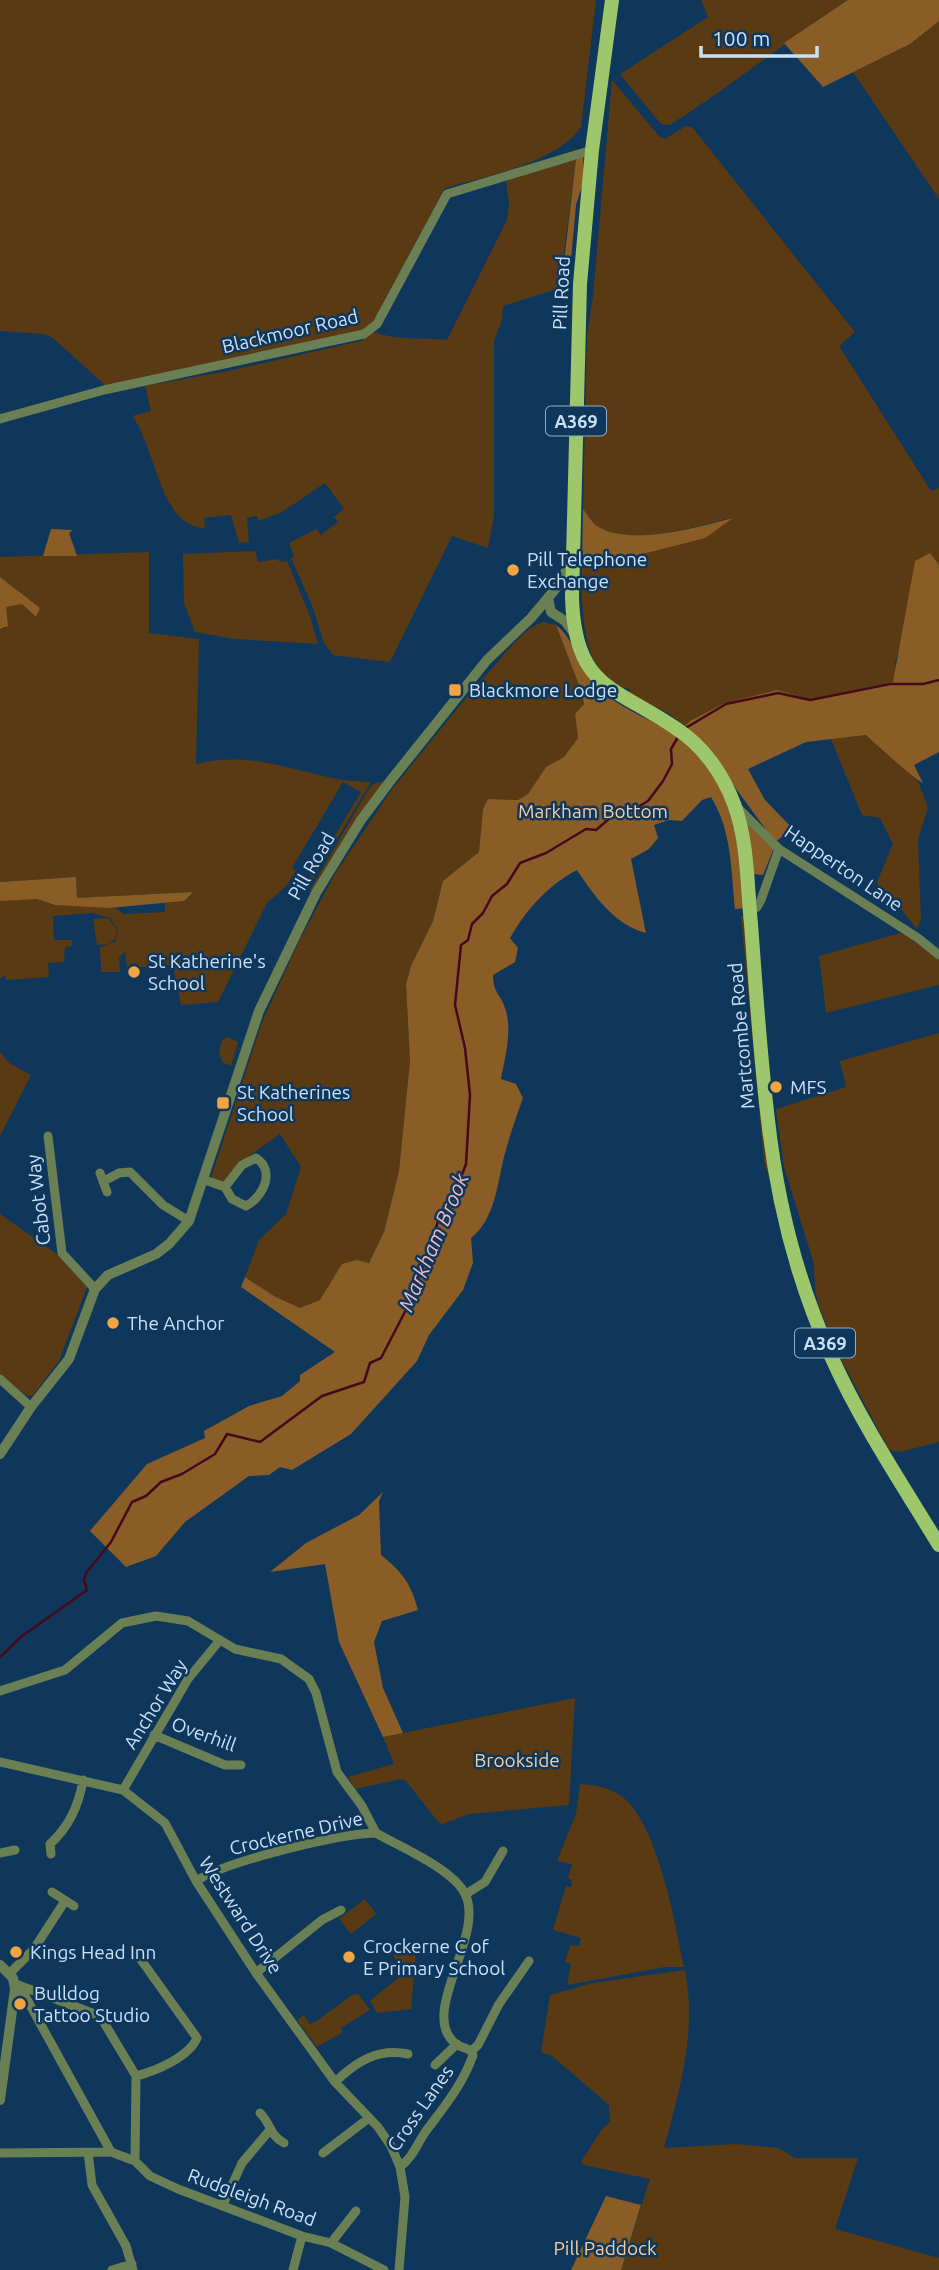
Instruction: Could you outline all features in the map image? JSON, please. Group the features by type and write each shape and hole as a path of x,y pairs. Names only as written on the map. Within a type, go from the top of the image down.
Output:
{"main road":[{"name":"Pill Road","path":"573,558 578,326 592,150 612,0"},
{"name":"Martcombe Road","path":"573,558 567,591 576,636 593,671 611,691 687,736 723,779 734,803 742,833 775,1178 798,1267 836,1367 939,1545"}],"street":[{"name":"Blackmoor Road","path":"0,419 104,390 365,334 377,324 447,194 592,150"},
{"name":"Pill Road","path":"189,1221 205,1180 259,1011 316,893 361,820 487,660 548,598 567,591"},
{"name":"Pill Road","path":"531,618 551,612 567,591"},
{"path":"548,598 551,612 565,621 576,636"},
{"name":"Happerton Lane","path":"734,803 779,849 918,938 939,955"},
{"path":"750,910 757,907 761,900 779,849"},
{"name":"Cabot Way","path":"48,1136 62,1252 95,1289"},
{"path":"205,1180 225,1187 232,1199 246,1206 260,1194 267,1176 266,1169 256,1158 250,1159 225,1187"},
{"path":"0,1454 31,1407 69,1359 95,1289 108,1275 156,1254 169,1244 189,1221 163,1205 137,1176 130,1172 102,1177 107,1192"},
{"path":"0,1379 31,1407"},
{"path":"0,1691 65,1670 122,1623 140,1617 172,1616 188,1621 243,1651 281,1659 309,1679 316,1693 337,1772 362,1806 376,1833"},
{"name":"Anchor Way","path":"123,1790 188,1679 220,1640"},
{"name":"Overhill","path":"155,1735 225,1765 241,1766"},
{"name":"Westward Drive","path":"0,1762 123,1790 165,1823 196,1881 256,1973 335,2082 391,2146 400,2167"},
{"path":"51,1854 50,1844 61,1833 78,1805 83,1780"},
{"name":"Crockerne Drive","path":"196,1881 218,1870 262,1857 376,1833 448,1875 466,1894"},
{"path":"0,1853 15,1850"},
{"path":"471,2051 457,2044 449,2034 444,2020 450,1983 469,1927 466,1894 485,1882 503,1851"},
{"path":"0,2100 15,1981 34,1948 70,1904 52,1892"},
{"path":"256,1973 322,1920 341,1910"},
{"path":"136,2076 152,2072 194,2046 197,2038 139,1957"},
{"name":"Cross Lanes","path":"399,2270 405,2224 405,2197 400,2167 413,2154 461,2082 473,2055 471,2051 478,2045 503,1997 529,1961"},
{"path":"0,1965 15,1981 111,2152 0,2152"},
{"path":"15,1981 100,2016 136,2076 135,2161"},
{"path":"435,2065 457,2044"},
{"path":"335,2082 355,2064 388,2050 408,2054"},
{"path":"260,2113 269,2130 284,2143"},
{"path":"323,2153 369,2118"},
{"path":"223,2205 242,2163 269,2130"},
{"path":"89,2152 92,2185 126,2246 132,2267 113,2270"},
{"name":"Rudgleigh Road","path":"111,2152 135,2161 150,2176 302,2236 331,2243 384,2270"},
{"path":"331,2243 356,2211"},
{"path":"293,2270 302,2236"}],"green space":[{"path":"0,0 596,0 581,127 570,139 538,159 445,188 372,324 363,331 106,386 53,338 44,334 0,331"},
{"path":"701,0 848,0 693,110 670,125 661,124 620,74 708,17"},
{"path":"848,0 939,0 939,21 910,44 823,87 784,43"},
{"path":"939,21 939,199 853,72 910,44"},
{"path":"612,80 659,136 665,139 686,126 692,127 855,332 839,346 931,491 939,488 939,565 929,553 895,663 897,672 893,682 809,699 777,690 690,721 685,726 668,713 628,694 630,689 613,683 600,671 592,655 583,615 582,558 631,557 730,518 663,533 626,535 597,526 583,509 587,335 593,296"},
{"path":"583,156 584,180 576,205 571,260 564,262 576,159"},
{"path":"576,159 564,252 566,286 503,306 502,320 494,341 494,515 488,548 452,536 390,662 333,655 324,643 312,605 291,558 294,556 289,543 316,529 321,535 338,522 334,517 344,509 325,483 282,512 258,521 257,516 247,518 249,542 239,543 231,515 204,518 205,528 190,524 178,515 168,500 140,429 132,416 151,411 145,386 228,371 361,341 374,332 401,338 447,340 507,220 509,203 506,181"},
{"path":"583,509 597,526 627,535 664,533 733,518 705,538 631,557 582,558"},
{"path":"51,529 73,530 69,533 77,556 43,556"},
{"path":"255,551 258,562 278,559 280,562 287,561 310,616 318,644 235,639 195,632 184,603 183,554"},
{"path":"149,552 149,633 199,639 196,764 249,760 337,779 371,782 306,891 295,890 304,876 309,878 361,792 343,782 292,868 296,871 286,886 267,903 218,1002 181,1005 173,965 127,968 125,951 119,958 120,972 101,972 100,947 115,942 118,929 110,918 93,913 53,916 54,940 72,940 72,946 65,947 64,962 48,963 49,977 6,980 5,975 0,979 0,900 37,899 48,903 115,908 124,914 165,912 165,903 184,901 192,892 77,898 76,877 0,882 0,629 6,628 5,607 22,604 35,617 40,608 0,577 0,557"},
{"path":"930,553 939,565 939,752 914,765 923,783 866,735 806,742 748,769 765,800 793,829 775,842 699,738 685,726 723,704 777,690 809,699 893,682 915,561"},
{"path":"0,577 40,608 36,617 22,604 6,607 8,626 0,629"},
{"path":"543,622 556,625 582,693 584,704 575,714 578,738 564,757 546,767 528,794 518,800 488,799 483,809 479,852 443,881 433,921 411,966 406,984 410,1062 399,1171 384,1232 369,1263 357,1260 320,1300 300,1308 274,1296 245,1277 259,1240 286,1214 301,1167 280,1134 238,1164 225,1182 213,1179 212,1175 261,1025 298,943 335,874 393,788 479,682 518,639"},
{"name":"Markham Bottom","path":"556,625 563,631 590,677 605,694 679,738 698,754 712,773 722,793 736,837 747,908 735,909 727,837 711,797 702,800 682,821 669,820 654,825 658,838 649,849 631,859 646,933 625,923 606,908 577,870 556,883 539,899 510,938 518,948 515,962 493,975 494,986 508,1019 501,1079 516,1084 523,1098 490,1211 471,1238 473,1263 463,1290 429,1335 417,1361 351,1434 292,1470 280,1467 269,1475 249,1476 185,1522 156,1556 126,1567 90,1531 147,1464 205,1438 204,1431 249,1406 282,1396 300,1381 300,1375 335,1352 241,1287 245,1277 274,1296 300,1308 320,1300 342,1264 357,1260 369,1263 384,1232 399,1171 410,1061 406,984 411,966 433,921 443,881 479,852 483,809 488,799 518,800 528,794 546,767 564,757 578,738 575,714 584,704 582,693"},
{"path":"866,735 918,781 928,808 918,839 921,920 917,929 894,901 879,890 877,882 893,844 880,818 862,815 831,739"},
{"path":"384,781 314,890 310,890 368,790 374,784"},
{"path":"742,814 774,848 763,875 753,874"},
{"path":"76,877 77,898 193,892 184,901 109,908 55,905 37,899 0,901 0,882"},
{"path":"747,915 771,1175 769,1177 764,1162 741,916"},
{"path":"108,918 117,929 115,939 109,944 97,945 93,919"},
{"path":"904,932 939,960 939,985 826,1013 819,956"},
{"path":"939,1033 939,1442 900,1452 889,1450 837,1352 820,1309 815,1291 814,1264 784,1167 776,1109 846,1087 840,1061"},
{"path":"228,1037 238,1042 231,1066 222,1062 219,1051 223,1039"},
{"path":"0,1052 9,1063 31,1075 0,1136"},
{"path":"0,1214 58,1255 87,1287 59,1361 33,1395 27,1396 0,1375"},
{"path":"383,1492 379,1501 381,1555 405,1579 418,1610 382,1621 374,1642 383,1688 403,1733 383,1737 339,1642 325,1564 270,1572 306,1543 359,1515"},
{"name":"Brookside","path":"575,1698 569,1805 469,1814 443,1824 439,1823 402,1779 355,1789 348,1777 394,1764 383,1737"},
{"path":"580,1784 615,1792 637,1813 664,1878 684,1967 665,1967 567,1985 571,1964 565,1962 570,1945 579,1946 581,1938 553,1930 566,1886 571,1887 572,1880 568,1878 572,1864 557,1861 576,1814"},
{"path":"365,1899 376,1914 351,1934 339,1919"},
{"path":"417,1941 411,2009 377,2013 370,2001 404,1973 393,1955"},
{"path":"685,1970 688,2038 681,2082 664,2148 737,2144 778,2148 795,2158 858,2158 835,2229 939,2258 939,2270 621,2270 650,2179 584,2165 581,2162 602,2129 610,2122 609,2105 552,2056 541,2052 550,1995 593,1983"},
{"path":"358,1994 370,2010 341,2028 343,2032 317,2047 297,2020 304,2015 310,2024 314,2023 352,1995"},
{"name":"Pill Paddock","path":"606,2196 641,2205 621,2270 571,2270"}],"waterway":[{"name":"Markham Brook","path":"684,729 726,704 778,693 810,700 890,684 923,684 939,680"},
{"name":"Markham Brook","path":"0,1657 22,1636 87,1590 84,1580 86,1573 111,1542 132,1502 146,1496 161,1482 182,1474 215,1454 227,1434 260,1442 322,1396 364,1382 370,1363 381,1358 409,1304 439,1219 455,1193 466,1164 470,1095 465,1048 455,1005 461,945 468,940 472,924 483,913 492,896 507,884 520,863 546,853 586,829 596,830 610,818 626,814 648,801 672,764 671,749 678,737"}],"place":[{"name":"Pill Telephone Exchange","path":"513,570"},
{"name":"Blackmore Lodge","path":"455,690"},
{"name":"St Katherine's School","path":"134,972"},
{"name":"MFS","path":"776,1087"},
{"name":"St Katherines School","path":"223,1103"},
{"name":"The Anchor","path":"113,1323"},
{"name":"Kings Head Inn","path":"16,1952"},
{"name":"Crockerne C of E Primary School","path":"349,1957"},
{"name":"Bulldog Tattoo Studio","path":"20,2004"}]}
